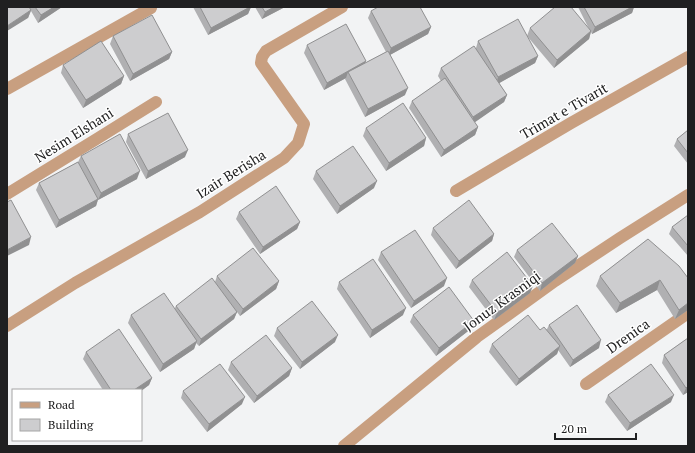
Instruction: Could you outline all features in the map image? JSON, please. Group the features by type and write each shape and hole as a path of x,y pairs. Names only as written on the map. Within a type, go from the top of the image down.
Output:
{"street":[{"name":"Izair Berisha","path":"7,326 74,282 200,212 284,158 298,143 304,124 261,63 262,57 266,51 342,7"},
{"path":"7,89 151,8"},
{"name":"Trimat e Tivarit","path":"456,191 688,57"},
{"name":"Nesim Elshani","path":"7,194 156,102"},
{"name":"Jonuz Krasniqi","path":"344,446 477,337 555,281 688,195"},
{"name":"Drenica","path":"586,384 688,313"}],"building":[{"path":"7,7 29,7 31,10 7,26"},
{"path":"35,7 54,7 41,15"},
{"path":"200,7 250,7 211,28"},
{"path":"262,7 274,7 265,12"},
{"path":"378,7 420,7 431,27 391,48 371,11"},
{"path":"555,7 571,7 591,31 557,60 530,28"},
{"path":"584,7 632,7 595,27"},
{"path":"152,15 172,52 133,74 113,36"},
{"path":"518,19 538,56 498,77 478,41"},
{"path":"346,24 366,61 327,83 307,45"},
{"path":"101,41 124,76 86,100 63,65"},
{"path":"474,46 507,95 473,117 441,68"},
{"path":"388,51 408,88 368,109 348,72"},
{"path":"445,78 478,127 444,150 412,101"},
{"path":"403,103 426,138 389,163 366,128"},
{"path":"168,113 188,150 148,171 128,134"},
{"path":"688,130 688,153 677,139"},
{"path":"120,134 140,171 101,193 81,156"},
{"path":"353,146 377,181 340,206 316,171"},
{"path":"78,162 98,199 59,220 39,183"},
{"path":"276,186 300,222 263,247 239,212"},
{"path":"11,200 31,237 7,250 7,202"},
{"path":"469,200 494,234 459,261 433,228"},
{"path":"688,215 688,246 672,227"},
{"path":"552,223 578,256 542,283 517,250"},
{"path":"415,230 447,278 414,301 381,252"},
{"path":"648,239 679,266 688,278 688,303 679,310 660,280 620,303 600,276"},
{"path":"253,248 279,281 243,309 217,276"},
{"path":"507,252 533,286 497,313 472,280"},
{"path":"373,259 406,308 372,330 339,282"},
{"path":"212,278 237,312 201,339 176,306"},
{"path":"449,287 474,321 439,348 413,315"},
{"path":"164,293 197,341 163,364 131,315"},
{"path":"312,301 338,335 302,362 277,328"},
{"path":"577,305 601,340 573,360 549,325"},
{"path":"528,315 540,330 544,327 560,346 519,379 492,344"},
{"path":"119,329 152,378 136,389 110,389 86,352"},
{"path":"266,335 292,368 257,396 231,362"},
{"path":"688,338 688,386 686,388 664,355"},
{"path":"220,364 245,397 209,424 183,391"},
{"path":"651,364 674,395 630,423 608,395"}]}
